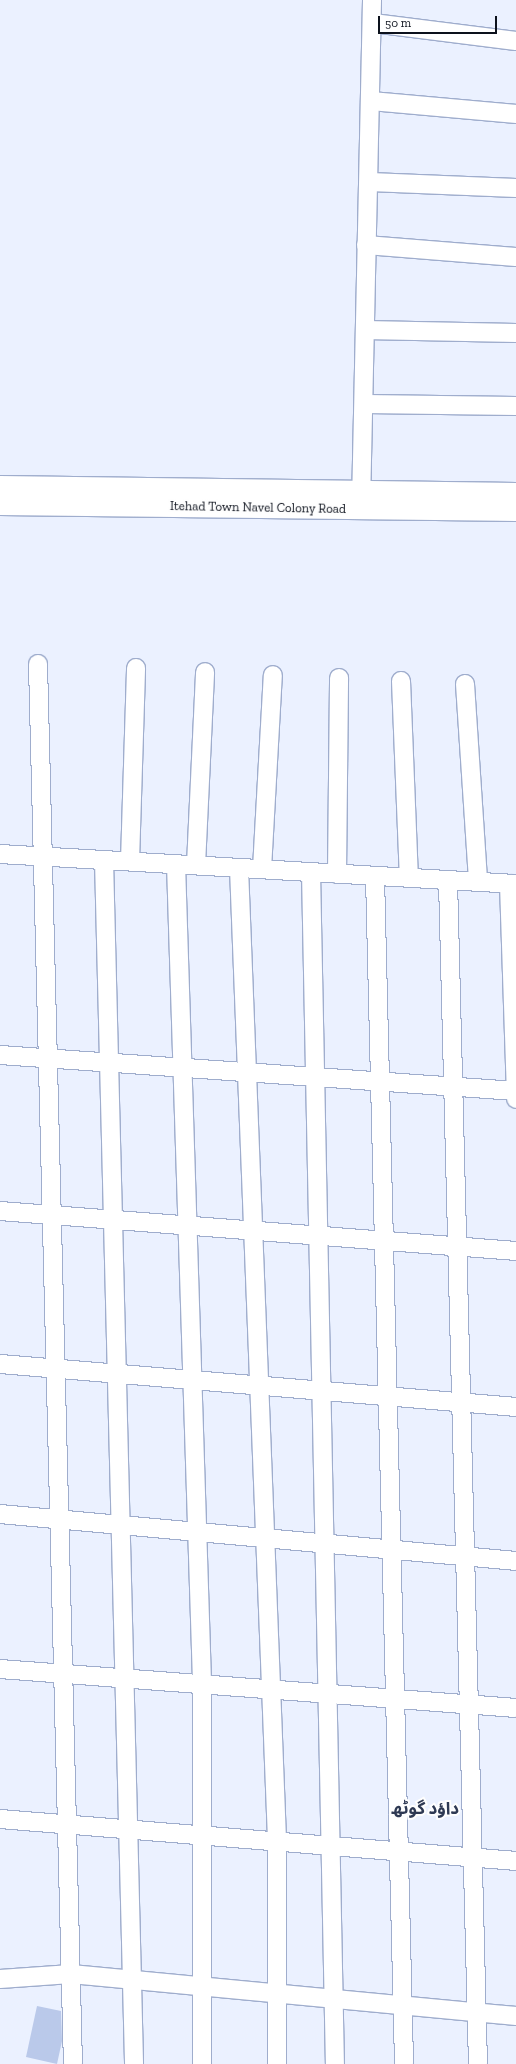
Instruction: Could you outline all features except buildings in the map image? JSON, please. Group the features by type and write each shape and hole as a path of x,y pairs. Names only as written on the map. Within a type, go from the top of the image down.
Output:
{"main road":[{"name":"Itehad Town Navel Colony Road","path":"0,487 362,501 516,510"},
{"name":"Itehad Town Navel Colony Road","path":"0,504 362,501 516,494"}],"street":[{"path":"362,501 365,404 366,245 370,182 373,23 372,0"},
{"path":"373,23 516,41"},
{"path":"371,101 516,114"},
{"path":"370,182 516,188"},
{"path":"366,245 516,257"},
{"path":"365,330 516,333"},
{"path":"365,404 516,406"},
{"path":"38,664 73,2064"},
{"path":"130,861 136,668"},
{"path":"196,865 205,672"},
{"path":"262,869 273,675"},
{"path":"337,874 339,678"},
{"path":"401,681 409,878"},
{"path":"465,684 478,882"},
{"path":"0,854 513,884 516,1099"},
{"path":"104,860 134,2064"},
{"path":"176,864 202,1684 202,2064"},
{"path":"239,868 277,1840 277,2064"},
{"path":"311,872 335,2064"},
{"path":"375,876 404,2064"},
{"path":"448,880 478,2064"},
{"path":"0,1055 516,1091"},
{"path":"0,1211 516,1251"},
{"path":"0,1364 516,1407"},
{"path":"0,1514 516,1561"},
{"path":"0,1669 516,1708"},
{"path":"0,1819 67,1822 516,1861"},
{"path":"0,1979 71,1974 516,2016"}],"district":[{"name":"داؤد گوٹھ","path":"425,1809"}]}
